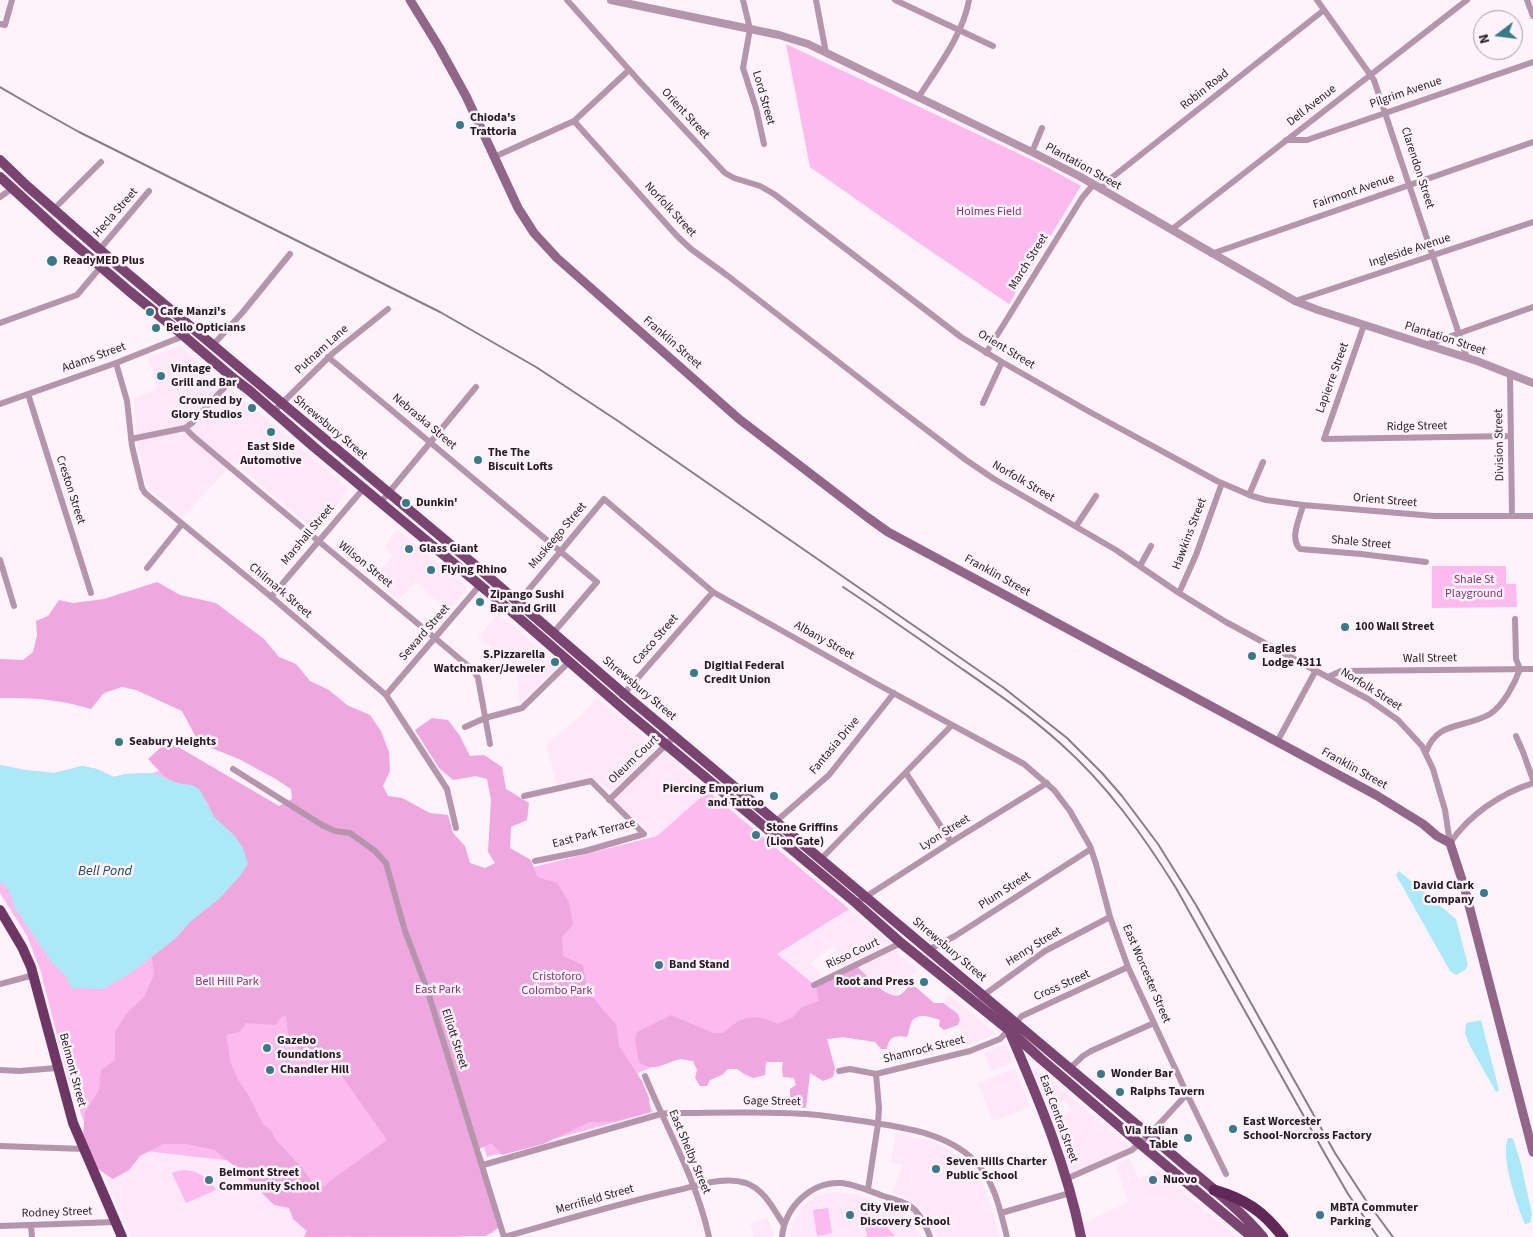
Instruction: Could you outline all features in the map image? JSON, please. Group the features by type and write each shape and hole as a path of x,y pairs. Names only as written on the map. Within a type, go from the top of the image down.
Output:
{"highway":[{"name":"Belmont Street","path":"0,910 22,947 34,975 57,1068 73,1122 122,1237"},
{"path":"1214,1190 1234,1196 1252,1207 1267,1219 1283,1237"}],"main road":[{"name":"Franklin Street","path":"410,0 466,96 512,198 534,233 557,258 739,419 888,532 1376,795 1450,843"},
{"name":"Shrewsbury Street","path":"0,160 109,257 281,403 554,632 624,694 1004,1012"},
{"name":"Shrewsbury Street","path":"0,177 101,266 511,611 616,703 767,828 808,865 975,1003 1042,1046 1070,1068 1214,1190 1246,1219 1262,1237"},
{"path":"1450,843 1464,886 1494,1006 1531,1134 1533,1152"},
{"name":"East Central Street","path":"1004,1012 1012,1026 1025,1067 1056,1146 1081,1237"},
{"name":"Shrewsbury Street","path":"1012,1026 1041,1059 1139,1144 1252,1237"},
{"path":"1025,1067 1041,1059"}],"street":[{"path":"0,24 5,25 12,0"},
{"name":"Orient Street","path":"567,0 725,174 760,186 774,194 961,337 1088,411 1222,483 1266,500 1303,505 1434,516 1533,516"},
{"name":"Plantation Street","path":"611,0 791,38 1032,152 1295,301 1426,346 1467,358 1533,383"},
{"path":"743,0 750,29"},
{"path":"816,0 826,53"},
{"path":"895,0 993,46"},
{"path":"918,98 960,31 969,0"},
{"name":"Clarendon Street","path":"1317,0 1374,80 1467,358"},
{"path":"1528,0 1533,16"},
{"name":"Dell Avenue","path":"1171,230 1464,1"},
{"name":"Robin Road","path":"1101,190 1105,183 1324,10"},
{"name":"Lord Street","path":"750,29 743,68 756,108 764,144"},
{"name":"Pilgrim Avenue","path":"1285,140 1307,140 1533,62"},
{"path":"494,157 574,121 630,70"},
{"name":"Norfolk Street","path":"574,121 676,236 948,447 994,479 1076,526 1140,566 1179,594 1226,622 1368,699 1398,720 1426,752 1433,768 1446,813 1450,843"},
{"path":"1032,152 1042,128"},
{"name":"Fairmont Avenue","path":"1211,254 1533,142"},
{"path":"54,209 101,162"},
{"name":"March Street","path":"986,352 1082,198 1093,185"},
{"path":"0,197 13,188"},
{"name":"Hecla Street","path":"100,249 150,191"},
{"name":"Ingleside Avenue","path":"1295,301 1533,222"},
{"path":"213,345 290,254"},
{"path":"0,322 77,295 109,257"},
{"path":"1426,346 1533,308"},
{"name":"Putnam Lane","path":"273,412 328,357 388,309"},
{"name":"Lapierre Street","path":"1324,439 1364,325"},
{"name":"Adams Street","path":"0,404 116,363 184,336 192,327"},
{"name":"Nebraska Street","path":"328,357 597,582 554,632"},
{"path":"983,403 1002,362"},
{"name":"Chilmark Street","path":"116,363 127,401 132,438 142,488 145,493 386,695 447,788 456,828"},
{"name":"Division Street","path":"1510,374 1512,516"},
{"path":"132,438 185,428 192,423 233,378"},
{"path":"381,502 476,388"},
{"name":"Creston Street","path":"28,394 91,592"},
{"name":"Wilson Street","path":"185,428 317,541 474,671 478,678 490,744"},
{"name":"Ridge Street","path":"1324,439 1510,436"},
{"path":"1249,495 1263,462"},
{"name":"Hawkins Street","path":"1179,594 1196,555 1222,483"},
{"name":"Marshall Street","path":"271,597 364,488"},
{"path":"1076,526 1096,496"},
{"name":"Muskeego Street","path":"511,611 604,499"},
{"name":"Albany Street","path":"604,499 713,592 1024,764 1047,783"},
{"name":"Shale Street","path":"1303,505 1295,538 1299,548 1426,562"},
{"path":"147,568 182,524"},
{"path":"1140,566 1151,546"},
{"path":"0,560 14,606"},
{"name":"Seward Street","path":"386,695 480,585"},
{"name":"Casco Street","path":"616,703 713,592"},
{"path":"1426,752 1433,738 1442,731 1479,719 1494,711 1512,688 1520,669 1516,659 1515,619"},
{"path":"465,727 485,718 522,708 570,662"},
{"name":"Wall Street","path":"1328,677 1341,671 1533,669"},
{"path":"1277,742 1316,670"},
{"name":"Fantasia Drive","path":"767,828 828,775 894,693"},
{"path":"821,859 952,725"},
{"name":"Oleum Court","path":"609,800 675,736"},
{"path":"1450,843 1468,822 1496,800 1533,781 1516,736"},
{"name":"Elliott Street","path":"233,769 322,825 334,831 350,833 375,850 386,863 405,931 426,989 483,1165 504,1237"},
{"path":"906,773 951,842"},
{"path":"524,796 591,781 609,800"},
{"name":"Lyon Street","path":"856,903 1047,783"},
{"name":"East Worcester Street","path":"1047,783 1066,805 1091,849 1110,917 1128,967 1186,1094 1226,1174"},
{"name":"East Park Terrace","path":"535,861 585,851 644,834 609,800"},
{"name":"Plum Street","path":"930,949 956,936 1091,849"},
{"name":"Henry Street","path":"975,1003 983,994 1045,951 1110,917"},
{"name":"Risso Court","path":"814,985 901,943"},
{"name":"Cross Street","path":"1012,1026 1020,1017 1128,967"},
{"path":"0,984 34,975"},
{"path":"1070,1068 1091,1051 1154,1023"},
{"name":"Shamrock Street","path":"839,1071 850,1069 876,1074 970,1050 1000,1039 1012,1026"},
{"path":"0,1070 19,1071 57,1068"},
{"path":"868,1189 878,1124 879,1108 876,1074"},
{"name":"East Shelby Street","path":"645,1076 684,1162 709,1237"},
{"path":"1066,1179 1132,1150 1149,1135 1186,1094"},
{"name":"Gage Street","path":"483,1165 661,1114 807,1114 926,1133 958,1147 986,1175 995,1194 1007,1237"},
{"path":"0,1146 84,1149"},
{"name":"Merrifield Street","path":"504,1237 627,1202 721,1181 747,1183 756,1188 784,1224"},
{"path":"782,1237 784,1224 789,1213 804,1196 821,1186 844,1184 868,1189 912,1207 922,1220 930,1237"},
{"path":"1001,1213 1070,1193"},
{"name":"Rodney Street","path":"0,1226 116,1222"},
{"path":"31,1226 32,1237"}],"shaded area":[{"path":"180,346 349,489 317,532 234,462 183,517 150,489 145,481 138,447 134,398 154,391 157,386 148,358"},
{"path":"397,529 467,587 449,611 415,581 399,600 374,578 393,556 385,546"},
{"path":"498,614 560,664 520,703 516,667 478,637"},
{"path":"597,698 656,748 612,792 593,780 580,780 557,785 546,744 576,720"},
{"path":"663,752 708,791 657,836 653,837 613,799"},
{"path":"849,909 890,943 845,966 834,947 810,963 821,977 811,982 777,954"},
{"path":"894,950 917,969 894,996 887,994 857,966"},
{"path":"949,994 996,1034 966,1046 958,1025 960,1019 958,1014 943,1003"},
{"path":"1006,1044 1013,1062 991,1071 984,1053"},
{"path":"1015,1068 1030,1107 993,1121 978,1083"},
{"path":"1037,1068 1130,1147 1070,1174 1063,1147 1053,1121 1072,1111 1065,1100 1048,1108 1033,1070"},
{"path":"896,1134 932,1141 963,1159 976,1173 985,1189 1000,1237 937,1237 929,1219 921,1209 912,1201 893,1192 902,1165 891,1162"},
{"name":"Belmont Street Community School","path":"92,1145 303,1169 351,1237 131,1237"},
{"path":"1129,1158 1139,1179 1157,1170 1237,1237 1087,1237 1083,1224 1128,1202 1116,1164"},
{"name":"City View Discovery School","path":"838,1192 865,1197 902,1214 914,1224 920,1237 790,1237 793,1221 803,1206 816,1196"},
{"path":"768,1218 774,1237 754,1237 750,1223"}],"green space":[{"name":"Holmes Field","path":"786,44 1045,166 1081,186 1009,304 810,167"},
{"name":"Shale St Playground","path":"1432,566 1506,566 1506,584 1516,584 1517,607 1432,608"},
{"name":"East Park","path":"157,582 180,595 216,603 264,639 279,657 296,664 310,681 329,690 347,705 370,715 381,731 389,752 390,771 383,786 388,796 402,798 430,813 448,815 453,833 465,846 470,863 485,868 495,863 488,852 491,800 487,779 476,776 453,780 439,768 415,730 432,718 448,720 460,736 470,756 484,755 502,767 506,789 529,803 527,820 511,827 510,848 531,860 537,877 557,883 569,902 573,925 562,937 563,956 583,965 587,989 616,1024 619,1046 642,1081 649,1098 650,1112 617,1121 590,1122 543,1144 502,1155 491,1143 479,1149 485,1162 485,1180 498,1228 486,1236 304,1237 307,1231 293,1219 289,1208 274,1205 239,1170 215,1150 187,1144 163,1144 140,1156 129,1170 113,1179 98,1169 83,1135 85,1112 99,1090 101,1070 115,1060 115,1032 127,1013 144,997 154,975 152,957 176,938 191,921 219,899 234,835 214,817 207,801 192,785 167,778 148,759 168,741 279,806 292,799 291,789 274,778 239,759 199,743 182,711 136,690 122,687 104,693 91,709 46,700 0,698 0,659 23,660 33,652 37,635 36,621 48,616 59,600 73,603 104,599","holes":["286,1016 289,1042 318,1062 327,1055 387,1140 319,1191 303,1169 276,1140 271,1130 263,1124 231,1064 226,1035 239,1032 246,1023 276,1025 281,1017"]},
{"name":"Bell Hill Park","path":"196,758 296,816 378,868 493,1233 458,1237 351,1237 303,1169 92,1145 68,1077 40,969 27,936 0,893 0,765 54,773 82,766 97,769 114,777 125,774 153,773"},
{"name":"Cristoforo Colombo Park","path":"708,791 849,909 777,954 816,986 888,994 862,1040 843,1037 827,1039 835,1069 822,1071 797,1059 684,1053 636,1074 653,1112 487,1157 403,896 510,873 657,836"},
{"path":"857,966 877,986 895,996 900,995 911,983 934,1003 943,1003 958,1014 960,1019 958,1025 944,1030 939,1026 940,1020 926,1016 915,1018 912,1021 907,1037 893,1037 889,1041 887,1049 881,1049 875,1042 843,1037 827,1039 835,1069 833,1077 823,1081 810,1073 806,1108 790,1106 790,1089 796,1085 794,1078 783,1077 783,1062 766,1062 765,1075 753,1078 737,1069 728,1069 722,1075 710,1080 707,1086 700,1086 695,1078 697,1070 693,1061 679,1059 654,1067 649,1067 639,1062 635,1041 637,1032 671,1015 713,1033 723,1033 743,1019 755,1017 778,1024 793,1017 802,1007 819,1001 816,986"},
{"path":"182,1170 202,1175 210,1181 216,1190 186,1203 172,1173"},
{"path":"828,1208 832,1233 817,1236 813,1210"},
{"path":"862,1212 881,1221 895,1236 867,1237"}],"water":[{"name":"Bell Pond","path":"0,765 54,773 82,766 97,769 113,777 125,774 153,773 179,784 192,785 200,790 214,817 234,835 243,848 248,864 219,899 191,921 176,938 131,973 103,989 71,988 66,976 53,964 15,908 8,889 0,882"},
{"path":"1399,871 1456,919 1468,965 1465,970 1456,975 1450,971 1396,875"},
{"path":"1481,1020 1499,1090 1496,1092 1465,1034 1466,1023"},
{"path":"1508,1138 1513,1138 1521,1164 1532,1214 1530,1223 1525,1224 1510,1181 1506,1157"}],"railway":[{"path":"0,87 79,132 440,312 536,367 618,421 1004,688 1067,738 1122,796 1158,844 1196,905 1335,1153 1393,1237"},
{"path":"843,587 996,692 1022,712 1078,760 1123,811 1151,849 1176,888 1348,1194 1378,1237"}],"place":[{"name":"Chioda's Trattoria","path":"460,125"},
{"name":"ReadyMED Plus","path":"52,261"},
{"name":"Cafe Manzi's","path":"150,312"},
{"name":"Bello Opticians","path":"156,328"},
{"name":"Vintage Grill and Bar","path":"161,376"},
{"name":"Crowned by Glory Studios","path":"252,408"},
{"name":"East Side Automotive","path":"271,432"},
{"name":"The The Biscuit Lofts","path":"478,460"},
{"name":"Dunkin'","path":"406,503"},
{"name":"Glass Giant","path":"409,549"},
{"name":"Flying Rhino","path":"431,570"},
{"name":"Zipango Sushi Bar and Grill","path":"480,602"},
{"name":"100 Wall Street","path":"1345,627"},
{"name":"Eagles Lodge 4311","path":"1252,656"},
{"name":"S.Pizzarella Watchmaker/Jeweler","path":"555,662"},
{"name":"Digitial Federal Credit Union","path":"694,673"},
{"name":"Seabury Heights","path":"119,742"},
{"name":"Piercing Emporium and Tattoo","path":"774,796"},
{"name":"Stone Griffins (Lion Gate)","path":"756,835"},
{"name":"David Clark Company","path":"1484,893"},
{"name":"Band Stand","path":"659,965"},
{"name":"Root and Press","path":"924,982"},
{"name":"Gazebo foundations","path":"267,1048"},
{"name":"Chandler Hill","path":"270,1070"},
{"name":"Wonder Bar","path":"1101,1074"},
{"name":"Ralphs Tavern","path":"1120,1092"},
{"name":"East Worcester School-Norcross Factory","path":"1233,1129"},
{"name":"Via Italian Table","path":"1188,1138"},
{"name":"Seven Hills Charter Public School","path":"936,1169"},
{"name":"Belmont Street Community School","path":"209,1180"},
{"name":"Nuovo","path":"1153,1180"},
{"name":"City View Discovery School","path":"850,1215"},
{"name":"MBTA Commuter Parking","path":"1320,1215"}]}
